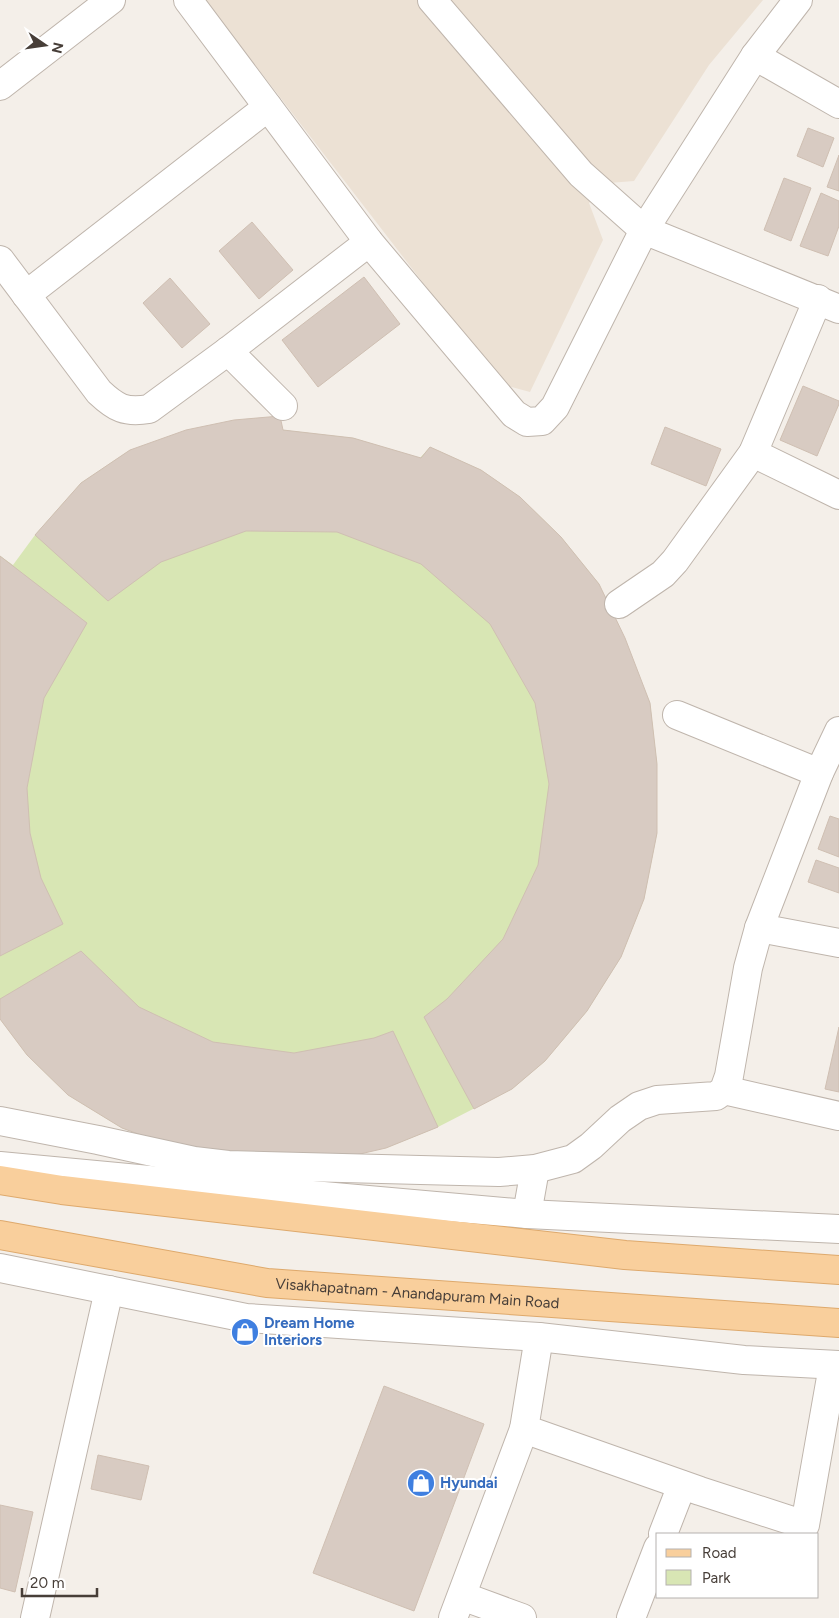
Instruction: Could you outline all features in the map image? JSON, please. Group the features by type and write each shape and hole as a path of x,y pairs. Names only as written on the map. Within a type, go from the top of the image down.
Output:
{"main road":[{"path":"0,1180 62,1190 625,1254 839,1270"},
{"name":"Visakhapatnam - Anandapuram Main Road","path":"0,1235 267,1283 839,1323"}],"street":[{"path":"0,86 111,0"},
{"path":"188,0 369,242 514,414 528,422 542,421 555,407 644,230 755,56 798,0"},
{"path":"432,0 581,174 644,230 828,304 753,453 675,562 663,574 619,604"},
{"path":"755,56 839,104"},
{"path":"26,295 268,107"},
{"path":"0,260 99,392 114,406 134,411 148,409 228,351 369,242"},
{"path":"228,351 283,406"},
{"path":"753,453 839,495"},
{"path":"677,715 819,773"},
{"path":"0,1121 98,1140 194,1162 228,1165 499,1172 535,1169 573,1159 638,1106 657,1100 716,1096 724,1090 729,1076 748,968 760,928 819,773 839,731"},
{"path":"760,928 839,943"},
{"path":"724,1090 839,1116"},
{"path":"0,1166 527,1214 839,1229"},
{"path":"527,1214 535,1169"},
{"path":"0,1268 246,1318 539,1337 744,1360 836,1366 805,1525 524,1429"},
{"path":"35,1618 109,1290"},
{"path":"522,1618 458,1607 524,1429 539,1337"},
{"path":"663,1533 682,1484"},
{"path":"631,1618 656,1553"}],"shaded area":[{"path":"205,0 763,0 709,65 634,181 609,183 589,203 603,240 530,392 501,384"}],"green space":[{"path":"283,430 353,438 420,458 430,447 481,470 520,497 561,537 599,584 650,703 657,764 657,833 644,899 621,957 587,1011 545,1061 512,1089 438,1127 386,1148 184,1151 122,1128 68,1095 27,1055 0,1019 0,556 13,565 35,535 81,483 130,450"}],"building":[{"path":"808,128 834,138 823,167 797,156"},
{"path":"839,155 839,191 827,187"},
{"path":"784,178 811,188 791,241 764,230"},
{"path":"821,193 839,201 839,226 828,256 800,246"},
{"path":"252,222 293,270 259,299 219,251"},
{"path":"364,277 400,324 318,387 282,340"},
{"path":"170,278 210,324 182,348 143,303"},
{"path":"803,386 839,401 817,456 780,440"},
{"path":"280,416 283,430 353,438 421,458 430,447 481,470 520,497 561,537 599,584 625,638 650,703 657,764 657,833 644,899 621,957 587,1011 545,1061 512,1089 474,1109 424,1017 447,999 503,939 538,865 549,784 535,703 490,624 421,564 337,532 246,531 161,562 108,601 35,535 81,483 130,450 186,430 234,420"},
{"path":"665,427 721,449 706,486 651,464"},
{"path":"0,556 87,623 44,698 27,788 30,833 41,878 63,924 0,956"},
{"path":"830,816 839,819 839,857 818,849"},
{"path":"816,860 839,868 839,893 808,882"},
{"path":"81,951 139,1007 213,1042 294,1053 374,1038 393,1031 438,1127 386,1148 312,1165 184,1151 122,1128 68,1095 27,1055 0,1019 0,999"},
{"path":"839,1027 839,1092 825,1089"},
{"path":"384,1386 484,1424 414,1611 313,1573"},
{"path":"98,1455 149,1466 141,1500 91,1489"},
{"path":"0,1505 33,1512 15,1592 0,1588"}],"place":[{"name":"Dream Home Interiors","path":"245,1332"},
{"name":"Hyundai","path":"421,1483"}]}
